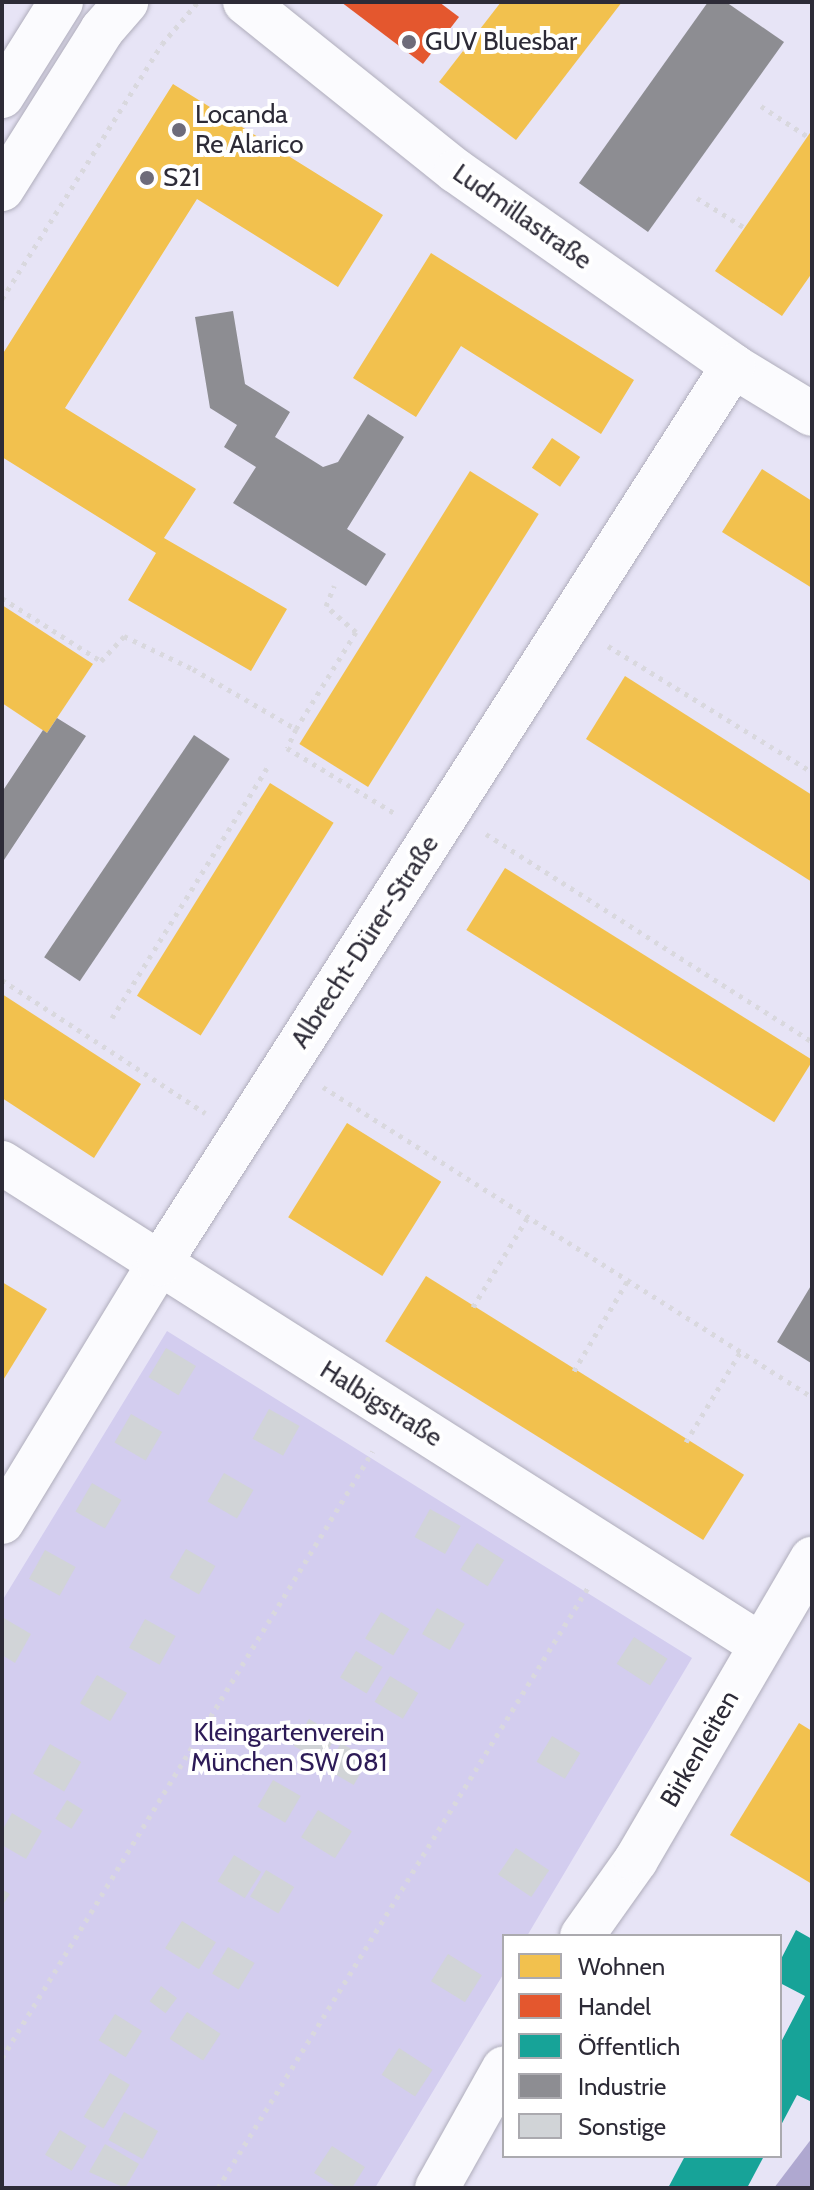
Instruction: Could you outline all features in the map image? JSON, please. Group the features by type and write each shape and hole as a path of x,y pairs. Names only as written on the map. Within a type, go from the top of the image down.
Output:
{"street":[{"path":"2,96 61,2"},
{"path":"2,189 102,30 126,2"},
{"name":"Ludmillastraße","path":"245,2 456,171 733,366 812,414"},
{"name":"Albrecht-Dürer-Straße","path":"2,1522 159,1264 733,366"},
{"name":"Halbigstraße","path":"2,1163 761,1645"},
{"name":"Birkenleiten","path":"583,1934 636,1860 812,1559"},
{"path":"437,2188 502,2072"}],"path":[{"path":"2,299 162,44 198,2"},
{"path":"154,40 162,44"},
{"path":"761,106 807,136"},
{"path":"92,139 99,143"},
{"path":"697,198 745,228"},
{"path":"334,586 326,606 356,632 287,748 397,815"},
{"path":"2,598 101,661 124,636 296,729"},
{"path":"608,646 812,772"},
{"path":"112,1018 268,766"},
{"path":"491,837 812,1042"},
{"path":"2,980 241,1137"},
{"path":"334,1094 812,1397"},
{"path":"473,1307 528,1217"},
{"path":"574,1371 628,1280"},
{"path":"686,1442 741,1351"},
{"path":"2,2058 368,1459"},
{"path":"218,2188 584,1594"}],"green space":[{"name":"Kleingartenverein München SW 081","path":"167,1331 692,1658 528,1934 502,1934 502,1976 375,2188 2,2188 2,1601"}],"shaded area":[{"path":"812,2138 812,2188 774,2188"}],"building: Wohnen":[{"path":"501,2 622,2 516,140 439,82"},
{"path":"173,84 383,215 338,287 197,199 65,408 196,489 164,538 287,609 251,671 128,600 156,553 2,457 2,355"},
{"path":"812,130 812,273 782,316 715,271"},
{"path":"431,253 634,380 601,434 461,346 416,417 353,378"},
{"path":"552,438 580,457 560,487 532,468"},
{"path":"762,469 812,501 812,588 722,532"},
{"path":"470,471 539,514 368,787 299,744"},
{"path":"2,605 93,664 47,733 2,703"},
{"path":"625,676 812,795 812,882 586,739"},
{"path":"270,783 334,823 201,1036 137,996"},
{"path":"505,868 812,1060 774,1122 466,930"},
{"path":"2,994 141,1084 94,1158 2,1098"},
{"path":"347,1123 441,1182 382,1276 288,1217"},
{"path":"426,1276 744,1475 703,1540 385,1341"},
{"path":"2,1282 47,1309 2,1382"},
{"path":"799,1723 812,1731 812,1884 730,1835"}],"building: Handel":[{"path":"341,2 439,2 459,17 423,64"}],"building: Öffentlich":[{"path":"796,1930 812,1939 812,2102 797,2095 782,2123 782,2040 805,1996 782,1984 782,1957"},
{"path":"684,2158 763,2158 747,2188 668,2188"}],"building: Industrie":[{"path":"708,2 726,2 784,42 648,232 579,183"},
{"path":"233,311 245,384 290,412 275,437 323,467 338,462 368,414 404,437 347,529 386,554 366,586 233,503 256,467 224,447 237,425 210,408 195,317"},
{"path":"57,718 86,736 2,863 2,792 43,730 47,733"},
{"path":"194,735 230,759 80,981 44,957"},
{"path":"812,1284 812,1361 811,1363 777,1342"}],"building: Sonstige":[{"path":"166,1348 196,1366 178,1395 148,1377"},
{"path":"269,1409 300,1426 283,1456 253,1439"},
{"path":"131,1414 162,1432 146,1461 114,1443"},
{"path":"224,1473 253,1490 237,1519 208,1502"},
{"path":"92,1483 121,1500 105,1529 76,1512"},
{"path":"430,1509 461,1526 445,1554 414,1537"},
{"path":"477,1543 504,1560 488,1586 461,1569"},
{"path":"186,1549 215,1566 199,1595 170,1578"},
{"path":"45,1550 76,1567 60,1596 29,1579"},
{"path":"437,1608 465,1624 450,1650 422,1634"},
{"path":"381,1612 409,1629 393,1656 365,1639"},
{"path":"2,1617 31,1634 15,1663 2,1655"},
{"path":"145,1619 176,1636 160,1665 129,1648"},
{"path":"634,1637 668,1659 650,1686 617,1664"},
{"path":"356,1651 383,1667 367,1694 340,1678"},
{"path":"97,1675 127,1693 110,1721 80,1703"},
{"path":"390,1676 418,1693 403,1719 375,1702"},
{"path":"309,1719 337,1735 321,1762 294,1746"},
{"path":"552,1736 580,1753 565,1779 537,1762"},
{"path":"341,1743 369,1759 354,1785 326,1769"},
{"path":"50,1744 81,1762 64,1791 33,1773"},
{"path":"273,1780 301,1796 285,1823 258,1807"},
{"path":"67,1800 83,1810 71,1829 55,1819"},
{"path":"318,1810 352,1831 335,1858 301,1837"},
{"path":"12,1813 42,1831 26,1859 2,1845 2,1831"},
{"path":"516,1848 549,1870 531,1897 498,1875"},
{"path":"234,1855 261,1872 245,1898 218,1881"},
{"path":"266,1870 294,1887 278,1914 250,1897"},
{"path":"2,1889 10,1894 2,1906"},
{"path":"182,1921 216,1942 199,1969 165,1948"},
{"path":"228,1947 255,1963 239,1990 212,1974"},
{"path":"448,1954 482,1975 465,2002 431,1981"},
{"path":"161,1986 177,1998 166,2013 150,2001"},
{"path":"187,2012 221,2034 203,2061 170,2039"},
{"path":"115,2014 142,2031 126,2057 99,2040"},
{"path":"399,2048 433,2070 415,2097 382,2075"},
{"path":"110,2073 130,2085 103,2129 84,2117"},
{"path":"124,2112 158,2131 143,2159 108,2140"},
{"path":"60,2130 87,2146 72,2171 45,2155"},
{"path":"105,2144 139,2164 125,2188 89,2172"},
{"path":"332,2146 365,2167 352,2188 338,2188 314,2173"}],"place":[{"name":"GUV Bluesbar","path":"409,42"},
{"name":"Locanda Re Alarico","path":"179,130"},
{"name":"S21","path":"147,178"}]}
